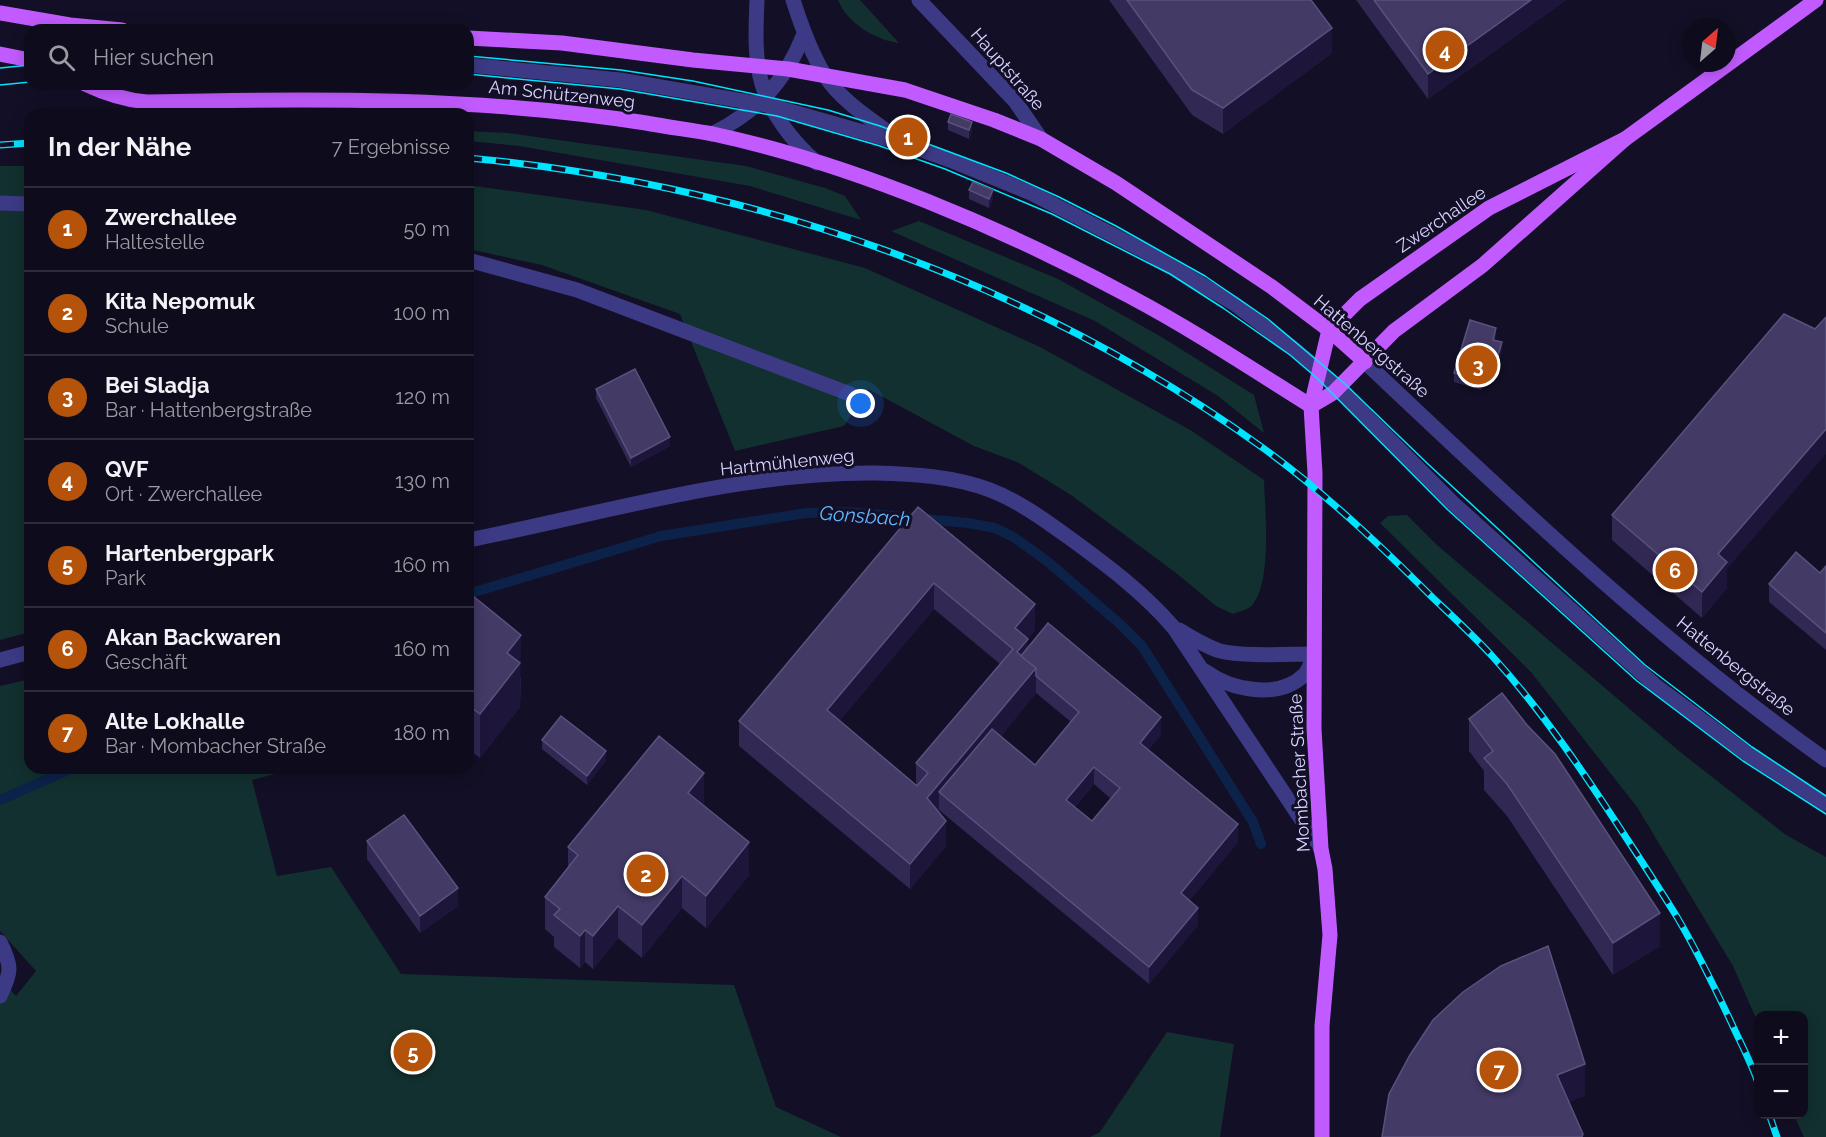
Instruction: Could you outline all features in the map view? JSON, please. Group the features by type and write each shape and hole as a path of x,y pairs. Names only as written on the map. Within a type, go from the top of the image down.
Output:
{"main road":[{"name":"Zwerchallee","path":"1338,388 1394,331 1483,265 1625,139 1816,0"},
{"path":"0,13 64,24"},
{"path":"474,38 562,43 759,67"},
{"path":"1,53 24,59"},
{"name":"Hattenbergstraße","path":"759,67 788,69 905,90 994,120 1041,139 1125,189 1272,287 1329,330 1365,362"},
{"name":"Am Schützenweg","path":"98,90 127,100 147,102 276,99 432,101 529,108 712,134 817,163"},
{"name":"Zwerchallee","path":"1329,330 1360,299 1489,208 1625,139"},
{"path":"817,163 879,184 970,220 1080,271 1187,329 1311,406 1338,388"},
{"path":"1320,371 1329,330"},
{"name":"Mombacher Straße","path":"1320,371 1311,406 1315,473 1314,729 1321,849 1325,869 1330,935 1322,1026 1322,1137"}],"street":[{"path":"757,0 759,67 766,102 789,134 817,163"},
{"path":"793,0 804,34 825,75 846,100 905,144"},
{"name":"Hauptstraße","path":"919,0 1015,101 1041,139"},
{"path":"712,134 766,102 788,69 804,34"},
{"name":"Am Schützenweg","path":"474,66 621,80 766,102"},
{"path":"766,102 905,144 1031,193 1150,254 1235,304 1320,371 1454,504 1656,686 1749,755 1826,804"},
{"path":"0,203 24,204"},
{"path":"474,262 577,290 850,394"},
{"name":"Hattenbergstraße","path":"1365,362 1519,508 1744,699 1826,760"},
{"name":"Hartmühlenweg","path":"474,539 750,481 829,473 917,475 955,480 991,490 1017,503 1053,526 1106,565 1153,604 1174,628 1201,667 1321,849"},
{"name":"Hartmühlenweg","path":"1174,628 1207,646 1222,651 1314,654 1310,668 1303,676 1290,684 1268,689 1241,688 1227,683 1201,667"},
{"path":"0,660 24,654"},
{"path":"0,942 10,962 8,981 0,996"}],"green space":[{"path":"838,0 860,0 899,43 881,38 863,29 848,16"},
{"path":"474,131 508,133 746,166 825,188 845,196 861,220 750,186 519,146 474,142"},
{"path":"0,166 24,166 24,634 0,640"},
{"path":"474,186 646,210 865,268 1040,347 1192,431 1264,480 1266,545 1263,579 1259,593 1251,606 1233,614 1216,606 1176,573 1071,495 1019,463 974,446 868,389 844,426 735,451 680,314 542,265 474,250"},
{"path":"919,221 1058,279 1160,336 1254,395 1264,433 1218,396 1095,321 891,231"},
{"path":"1407,515 1437,545 1679,751 1786,835 1826,857 1826,1137 1804,1137 1796,1119 1808,1119 1808,1011 1754,1011 1754,1014 1733,966 1637,807 1531,672 1380,523 1388,516"},
{"path":"24,680 24,774 275,774 252,780 277,876 331,867 401,974 734,985 776,1107 841,1137 0,1137 0,979 16,996 36,971 0,931 0,686"},
{"path":"1167,1032 1234,1044 1220,1137 1090,1137 1100,1132"}],"building":[{"path":"1127,0 1311,0 1332,28 1223,108 1192,90"},
{"path":"1374,0 1531,0 1428,74"},
{"path":"951,114 972,122 969,130 948,122"},
{"path":"973,182 993,190 989,199 969,190"},
{"path":"1784,314 1815,329 1826,317 1826,429 1718,554 1727,562 1702,592 1612,515"},
{"path":"1470,320 1496,328 1493,340 1502,342 1493,372 1485,369 1481,381 1454,373"},
{"path":"635,369 670,437 631,458 596,389"},
{"path":"918,507 1035,604 1015,628 1028,639 1017,652 1036,668 927,798 946,821 910,864 739,721","holes":["934,583 1013,649 916,763 928,773 917,786 827,710"]},
{"path":"1796,552 1820,573 1826,566 1826,633 1769,584"},
{"path":"474,597 521,635 507,653 520,663 480,714 474,710"},
{"path":"1048,623 1161,717 1140,743 1238,824 1181,893 1198,908 1149,967 939,792 992,729 1035,765 1079,712 1036,676 1036,668 1021,656","holes":["1094,767 1120,788 1092,821 1066,800"]},
{"path":"1502,693 1527,725 1555,754 1660,913 1613,943 1507,784 1484,758 1493,751 1469,719"},
{"path":"561,716 606,751 587,776 542,740"},
{"path":"659,736 704,773 688,793 749,842 706,896 682,876 642,925 618,906 593,936 585,930 580,936 554,915 560,909 545,897 578,855 568,847"},
{"path":"404,815 458,888 420,916 367,841"},
{"path":"1548,946 1585,1064 1557,1075 1583,1134 1582,1137 1382,1137 1389,1094 1410,1055 1433,1020 1463,992 1501,966"}],"waterway":[{"name":"Gonsbach","path":"474,592 661,536 806,513 850,512 968,523 995,528 1015,538 1047,561 1142,646 1253,822 1261,844"},
{"name":"Gonsbach","path":"0,800 59,774"}],"tram line":[{"path":"474,57 621,70 693,81 828,110 880,126 1006,173 1116,226 1205,276 1268,319 1344,383 1645,665 1752,747 1826,796"},
{"path":"0,68 24,66"},
{"path":"474,75 620,89 777,116 880,146 945,169 1052,214 1170,274 1290,355 1318,379 1448,510 1637,681 1743,761 1826,814"},
{"path":"0,85 24,83"}],"railway":[{"path":"0,145 24,143"},
{"path":"474,159 574,171 679,191 783,217 885,250 984,290 1081,336 1174,389 1263,448 1330,501 1372,539 1493,657 1530,700 1596,792 1677,917 1718,995 1754,1073"},
{"path":"1771,1119 1777,1137"}],"place":[{"name":"QVF","path":"1445,50"},
{"name":"Zwerchallee","path":"908,137"},
{"name":"Bei Sladja","path":"1478,365"},
{"name":"Akan Backwaren","path":"1675,570"},
{"name":"Kita Nepomuk","path":"646,874"},
{"name":"Hartenbergpark","path":"413,1052"},
{"name":"Alte Lokhalle","path":"1499,1070"}]}
